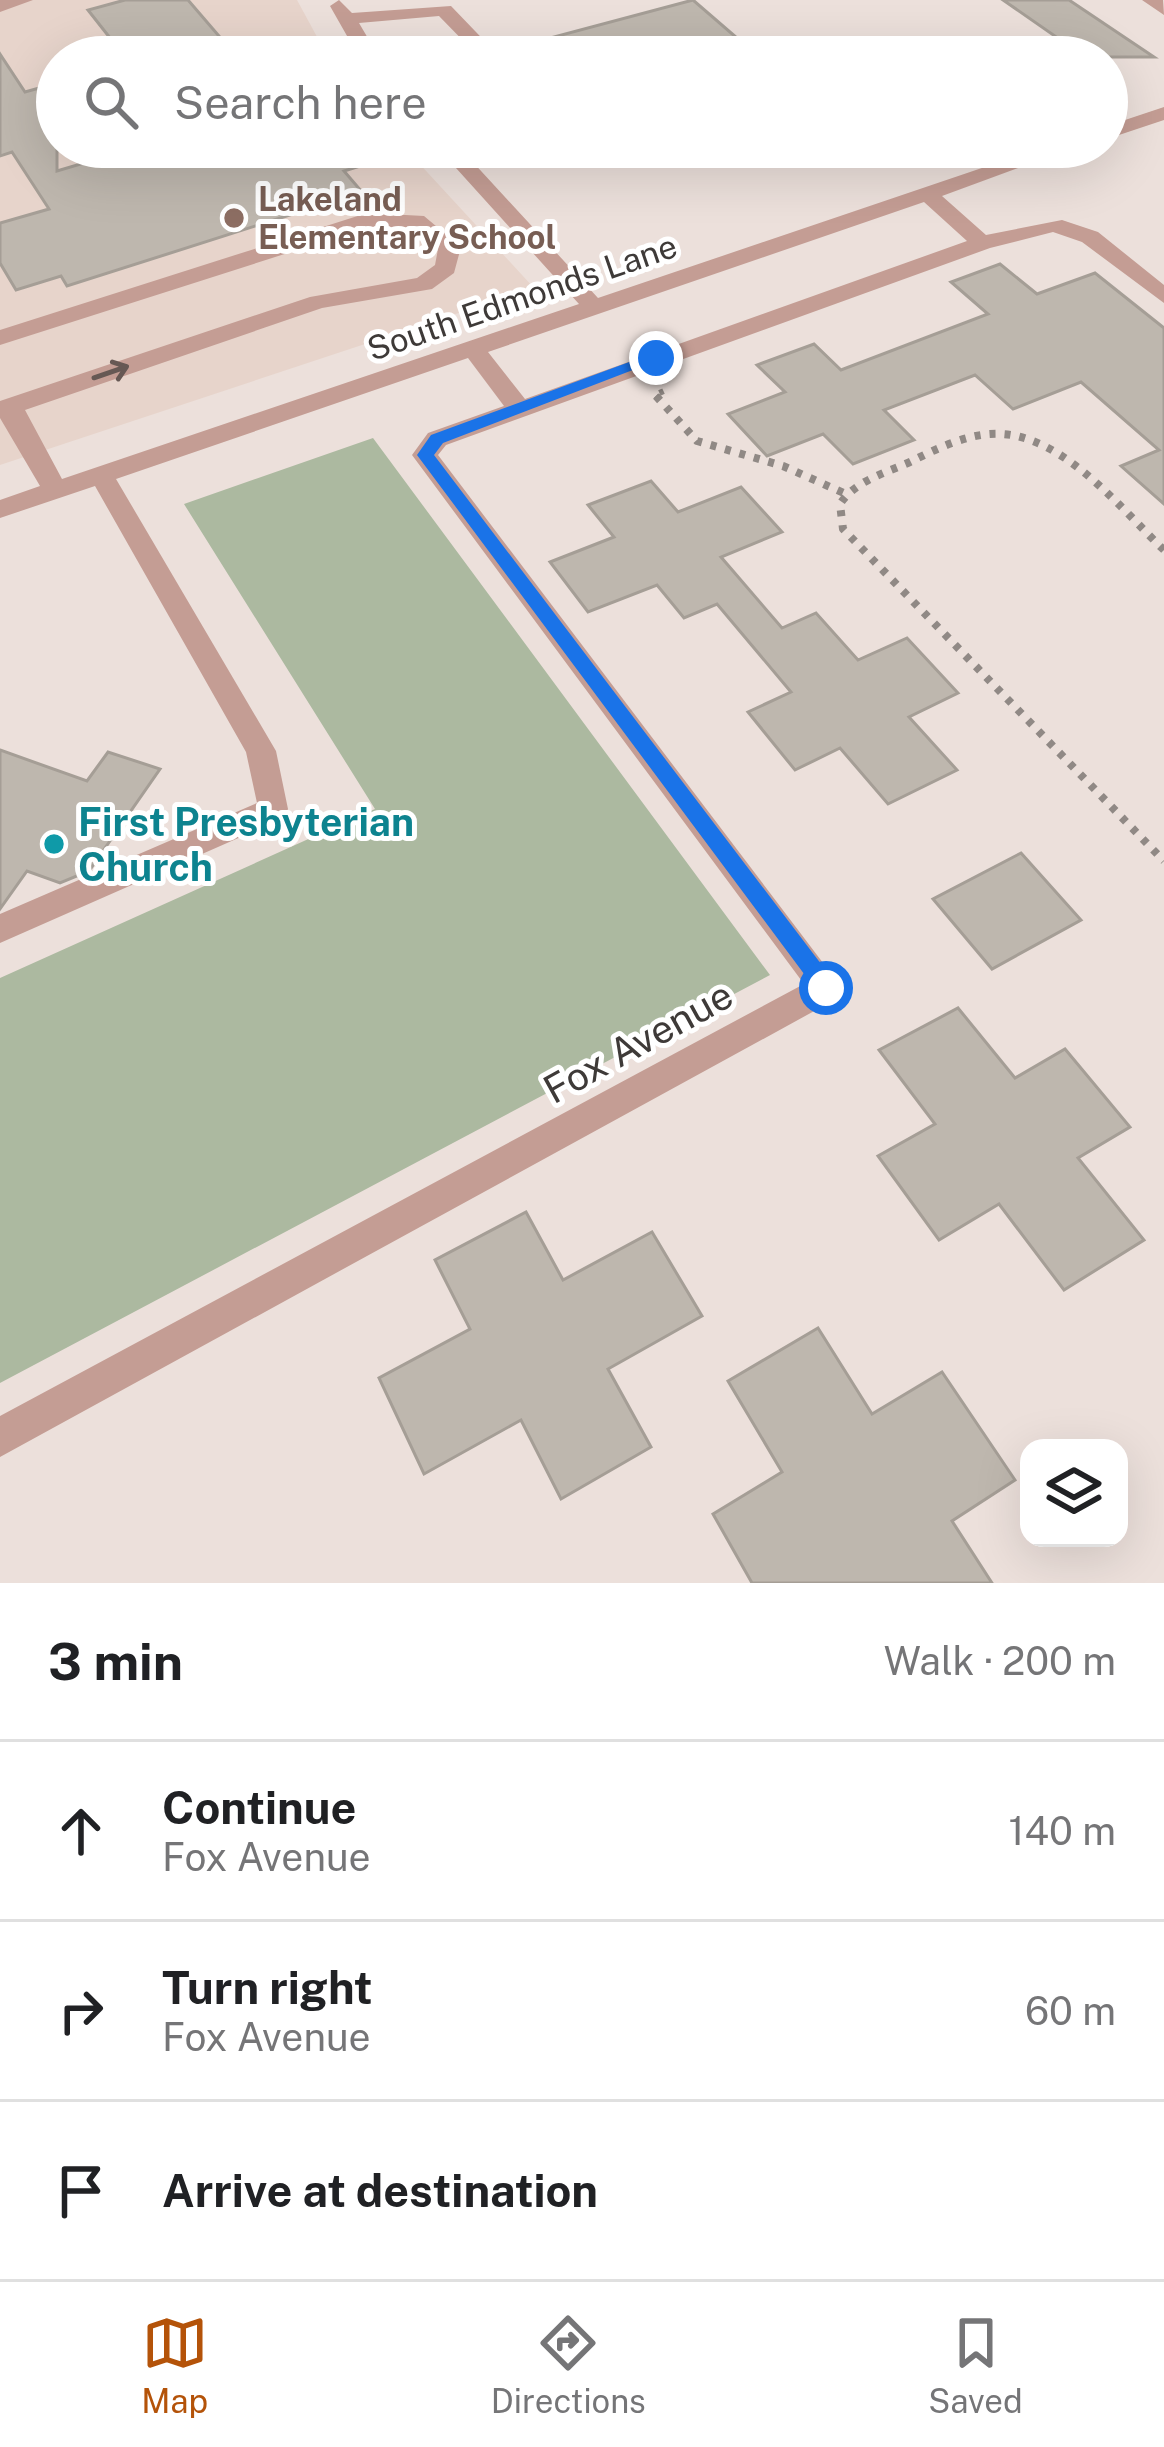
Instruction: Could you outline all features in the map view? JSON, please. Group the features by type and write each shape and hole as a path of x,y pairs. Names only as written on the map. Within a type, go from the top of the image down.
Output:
{"street":[{"path":"0,6 24,0"},
{"path":"1150,0 1164,9"},
{"path":"342,10 444,10 469,36"},
{"path":"1128,126 1164,113"},
{"path":"466,168 595,307"},
{"name":"South Edmonds Lane","path":"0,509 1003,168"},
{"path":"926,194 982,243"},
{"path":"0,338 367,220 416,221 450,247 446,268 424,284 318,302 5,408 56,490"},
{"name":"Fox Avenue","path":"0,1437 826,988 425,455 437,439 982,243 1054,225 1090,236 1164,296"},
{"path":"472,349 518,407"},
{"path":"0,929 273,808 261,752 101,474"}],"path":[{"path":"656,358 682,383 655,394 698,441 783,466 847,494"},
{"path":"1164,550 1059,456 1017,435 987,434 847,494 840,504 842,529 1164,861"}],"shaded area":[{"name":"Lakeland Elementary School","path":"0,0 297,0 317,36 36,36 36,168 423,168 534,288 0,465"}],"green space":[{"path":"373,438 770,975 0,1383 0,978 375,809 184,504"}],"building":[{"path":"125,0 188,0 219,36 108,36 88,10"},
{"path":"693,0 735,36 557,36"},
{"path":"1003,0 1069,0 1123,36 1055,36"},
{"path":"1128,40 1154,57 1128,57"},
{"path":"0,54 25,92 36,89 36,168 354,168 344,171 362,192 67,286 61,276 16,290 0,263 0,223 49,209 12,152 0,156"},
{"path":"1000,264 1037,294 1095,273 1164,328 1164,504 1121,466 1159,450 1081,382 1013,409 975,375 884,410 914,440 853,464 823,434 767,456 728,414 785,392 757,365 814,344 841,370 988,314 951,282"},
{"path":"651,481 678,512 741,487 782,532 721,557 782,628 816,613 858,660 907,638 958,693 909,717 957,770 888,804 840,748 795,770 748,712 791,692 717,604 684,618 657,585 588,612 550,562 614,537 588,505"},
{"name":"First Presbyterian Church","path":"0,750 87,781 108,752 160,769 89,871 60,883 27,871 0,909"},
{"path":"1021,853 1081,920 992,969 933,899"},
{"path":"958,1008 1015,1078 1065,1049 1130,1127 1078,1158 1144,1240 1064,1290 999,1204 939,1240 878,1156 935,1124 879,1050"},
{"path":"526,1212 563,1280 652,1232 702,1316 608,1369 651,1447 561,1499 521,1420 424,1474 379,1378 470,1329 435,1260"},
{"path":"818,1328 872,1414 942,1372 1015,1480 952,1521 992,1583 752,1583 713,1514 782,1472 728,1381"}],"place":[{"name":"Lakeland Elementary School","path":"234,218"},
{"name":"First Presbyterian Church","path":"54,844"}],"route":[{"path":"656,358 437,439 425,455 826,988"}]}
